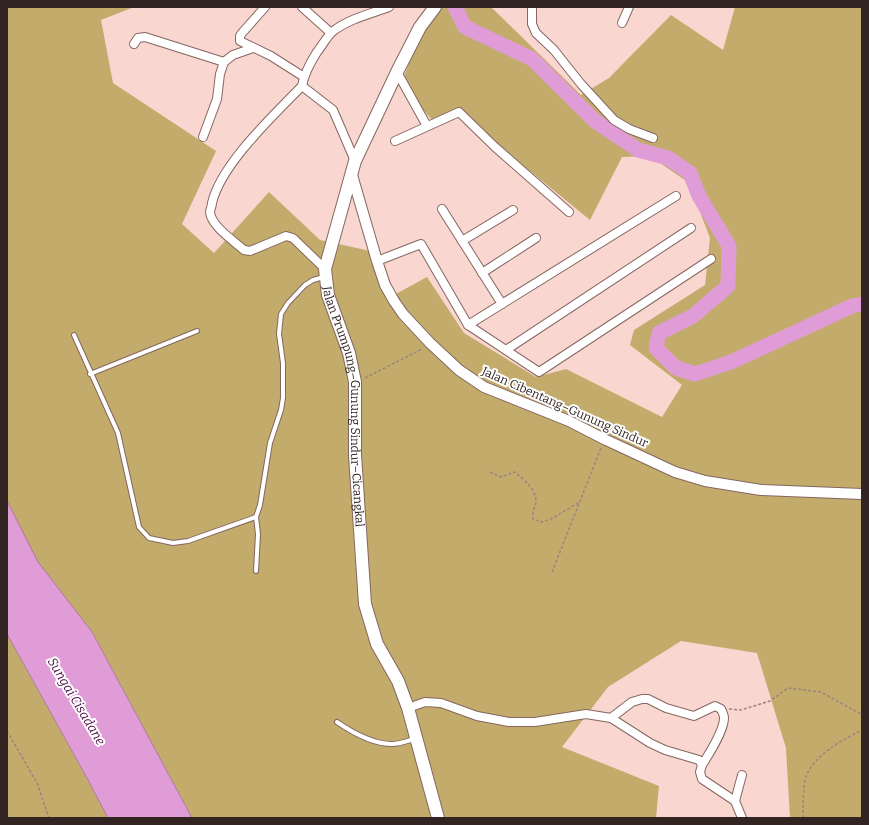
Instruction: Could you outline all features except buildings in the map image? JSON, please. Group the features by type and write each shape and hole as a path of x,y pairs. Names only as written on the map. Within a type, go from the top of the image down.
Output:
{"main road":[{"name":"Jalan Prumpung–Gunung Sindur–Cicangkal","path":"435,7 420,27 355,160 325,273 328,295 349,353 355,382 355,455 365,604 377,644 398,681 408,708 438,818"}],"street":[{"path":"265,7 240,36 240,40 271,56 304,77"},
{"path":"302,7 331,33"},
{"path":"325,273 293,238 286,236 250,251 244,250 214,224 210,212 214,194 228,169 263,126 302,86 304,77 314,56 331,33 341,25 354,19 389,7"},
{"path":"532,7 532,24 536,33 554,50 581,84 614,120 629,130 653,138"},
{"path":"622,23 629,7"},
{"path":"134,44 138,38 145,37 224,62"},
{"path":"203,136 217,99 220,74 224,62 233,55 253,48"},
{"path":"397,72 428,126"},
{"path":"302,86 333,110 355,160"},
{"path":"395,141 459,112 495,147 569,212"},
{"name":"Jalan Cibentang–Gunung Sindur","path":"352,175 377,261 385,285 394,301 403,314 430,344 458,370 484,388 570,421 604,439 675,472 705,481 761,490 862,494"},
{"path":"468,325 676,196"},
{"path":"442,209 502,304"},
{"path":"462,241 513,210"},
{"path":"506,350 691,228"},
{"path":"482,272 536,238"},
{"path":"377,261 421,244 468,325 539,372 711,259"},
{"path":"611,718 632,702 642,699 648,699 666,708 694,716 715,706 721,709 724,717 721,728 702,765 700,772 702,779 735,801 742,818"},
{"path":"408,708 425,702 441,703 478,716 509,722 535,722 586,714 611,718 650,743 666,750 699,760 702,765"},
{"path":"735,801 742,775"}],"lane":[{"path":"256,571 258,534 256,517 260,505 270,443 281,410 283,398 283,363 279,334 281,314 288,303 305,285 325,273"},
{"path":"90,374 197,331"},
{"path":"74,335 90,374 118,433 139,527 149,538 173,543 188,541 256,517"},
{"path":"337,722 353,733 374,741 392,744 416,739"}],"path":[{"path":"355,382 376,373 391,363 430,344"},
{"path":"552,572 604,439"},
{"path":"490,472 501,477 515,472 532,489 536,501 532,513 533,519 542,522 553,518 580,502"},
{"path":"721,709 741,710 770,701 788,688 820,692 862,714"},
{"path":"803,818 805,778 813,764 839,742 862,730"},
{"path":"7,731 37,783 49,818"}],"shaded area":[{"path":"7,7 134,7 101,20 113,83 216,151 182,224 214,253 269,192 320,240 375,252 394,295 427,277 464,333 536,377 566,369 662,417 682,385 630,345 634,330 705,285 710,238 689,183 650,156 622,157 590,220 459,113 433,121 401,84 431,7 491,7 581,95 609,78 671,15 723,50 735,7 862,7 862,818 790,818 786,748 757,653 681,641 608,687 562,747 659,786 656,818 192,818 92,632 37,562 7,501"},
{"path":"7,634 87,778 108,818 7,818"}],"water":[{"name":"Sungai Cisadane","path":"7,501 38,562 92,632 192,818 108,818 7,634"}],"waterway":[{"path":"455,7 465,27 532,59 595,121 638,150 668,158 690,173 699,196 729,246 728,286 693,316 659,333 656,348 676,368 695,374 731,362 852,306 862,304"}]}
